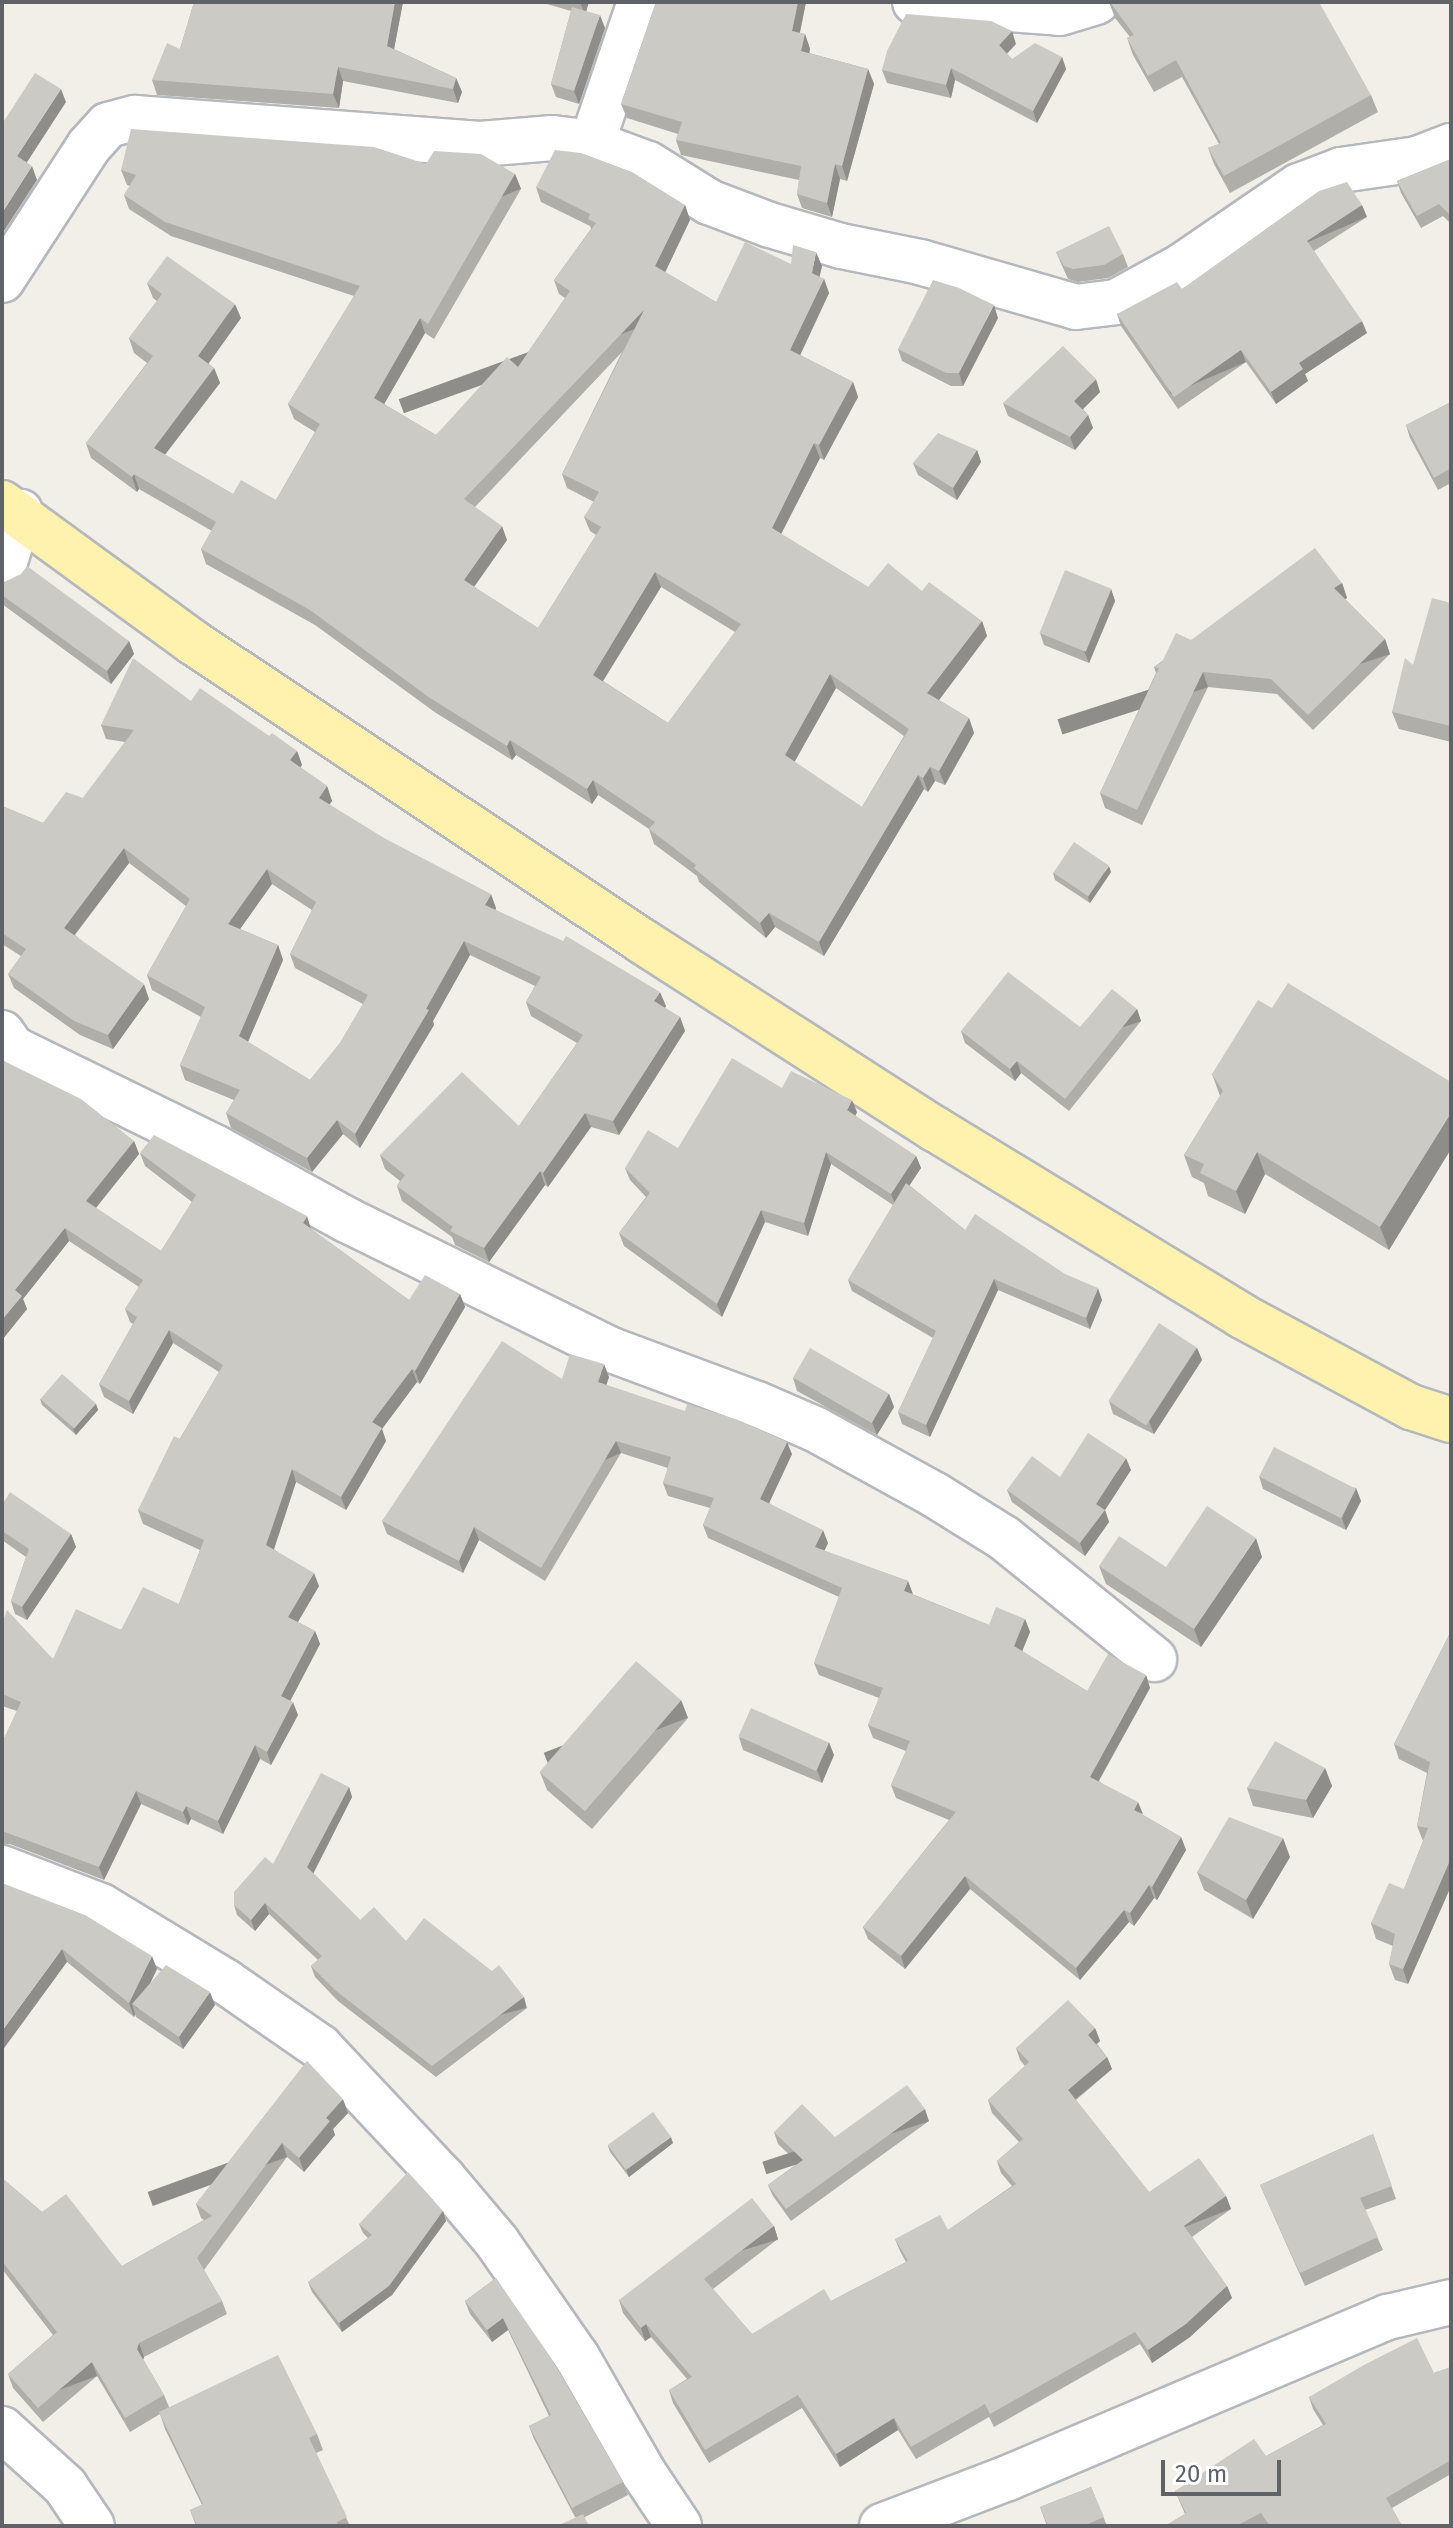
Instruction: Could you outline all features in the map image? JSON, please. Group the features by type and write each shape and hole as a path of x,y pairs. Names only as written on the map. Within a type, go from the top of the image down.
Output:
{"main road":[{"path":"11,508 207,652 615,924 922,1120 1242,1316 1411,1407 1451,1420"}],"street":[{"path":"592,143 640,2"},
{"path":"915,2 1060,13 1096,2"},
{"path":"2,280 89,146 108,125 135,118 480,144 553,138 592,143 648,164 709,202 770,225 841,246 920,262 1076,307 1116,302 1182,266 1299,186 1341,170 1417,159 1451,146"},
{"path":"2,572 11,508"},
{"path":"2,1033 12,1048 216,1148 452,1272 609,1349 815,1429 909,1480 1004,1538 1154,1659"},
{"path":"2,1868 101,1906 226,1982 320,2047 443,2178 497,2242 577,2357 643,2472 679,2526"},
{"path":"882,2526 1008,2478 1388,2317 1451,2302"},
{"path":"2,2429 65,2486 92,2526"}],"building":[{"path":"194,2 395,2 387,46 456,78 453,89 338,67 333,94 152,80 167,43 180,49"},
{"path":"656,2 798,2 792,31 805,34 801,51 868,69 842,166 835,164 827,203 797,194 801,166 676,140 682,122 621,104"},
{"path":"1110,2 1319,2 1371,95 1224,176 1208,148 1221,143 1176,60 1148,76 1127,38 1134,35"},
{"path":"572,7 600,15 574,91 551,84"},
{"path":"906,14 991,21 1012,31 999,45 1012,59 1035,43 1062,57 1033,111 951,68 946,85 882,70 887,51"},
{"path":"35,73 61,89 17,156 32,166 2,213 2,124"},
{"path":"131,129 374,147 426,164 434,151 481,154 515,174 428,324 420,318 374,398 436,435 507,357 518,367 570,291 554,280 596,223 588,219 590,214 536,187 555,150 581,153 632,172 685,205 655,266 716,302 745,242 791,264 793,245 816,252 812,273 824,279 790,350 853,382 819,445 814,443 772,528 868,587 888,563 922,591 929,582 982,621 927,693 969,718 939,771 930,767 923,778 918,775 819,942 769,913 760,923 694,868 696,865 649,829 655,822 593,780 587,789 510,740 507,746 430,698 310,610 201,549 216,522 134,474 132,477 86,443 153,356 129,338 162,294 147,283 167,256 235,304 198,356 214,368 154,448 233,494 241,480 276,500 320,424 288,404 360,286 165,222 124,195 136,175 121,170","holes":["644,310 562,474 599,492 584,517 601,527 538,628 464,580 502,526 464,499","655,572 741,624 668,723 593,675","830,674 909,729 862,807 785,755"]},
{"path":"1451,159 1451,216 1439,204 1417,216 1397,181"},
{"path":"1347,182 1362,205 1307,241 1362,321 1299,363 1303,369 1271,392 1241,350 1174,397 1117,314 1177,282 1182,289 1319,191"},
{"path":"1109,226 1123,254 1104,265 1073,269 1064,266 1056,252"},
{"path":"933,280 959,288 994,305 959,373 946,373 898,349"},
{"path":"1063,346 1096,379 1074,401 1088,415 1070,437 1003,403"},
{"path":"1451,402 1451,468 1434,478 1406,425"},
{"path":"938,433 977,450 953,488 913,463"},
{"path":"1315,548 1342,583 1334,588 1385,639 1308,715 1271,679 1203,672 1137,810 1100,793 1159,668 1154,667 1162,662 1176,633 1191,640"},
{"path":"27,566 129,641 107,671 2,595 2,583 21,574"},
{"path":"1065,570 1111,589 1086,652 1040,633"},
{"path":"1432,598 1451,603 1451,726 1392,712 1405,658 1413,665"},
{"path":"133,658 191,701 200,688 269,736 272,733 297,751 290,760 327,786 319,798 384,838 491,894 485,905 563,941 566,936 660,992 654,1001 680,1017 613,1121 585,1113 484,1248 450,1231 453,1227 397,1186 405,1175 380,1155 462,1072 519,1126 583,1035 526,1002 541,977 464,941 426,1009 429,1010 355,1134 337,1120 307,1158 226,1113 240,1090 180,1065 205,1007 147,975 190,899 124,848 64,928 144,984 108,1035 74,1021 8,974 26,949 2,933 2,806 43,823 66,792 83,798 134,730 101,725","holes":["267,869 316,902 290,954 368,995 340,1043 310,1080 239,1036 278,945 228,924"]},
{"path":"1074,842 1109,865 1088,896 1053,873"},
{"path":"1008,972 1080,1027 1112,989 1137,1009 1065,1099 1017,1061 1010,1069 961,1031"},
{"path":"1288,983 1451,1082 1451,1113 1380,1227 1257,1152 1236,1191 1200,1173 1204,1164 1184,1155 1223,1091 1212,1074 1258,1000 1272,1008"},
{"path":"732,1058 782,1088 791,1071 852,1100 847,1110 916,1156 891,1194 826,1152 804,1223 761,1210 717,1304 619,1233 650,1193 625,1168 648,1130 678,1148"},
{"path":"2,1060 81,1099 134,1141 86,1201 161,1251 196,1195 140,1153 154,1135 307,1216 303,1223 409,1300 425,1275 460,1294 415,1371 412,1369 372,1422 382,1428 341,1497 292,1469 266,1545 314,1573 288,1617 315,1631 281,1696 293,1702 267,1752 255,1745 218,1821 186,1806 183,1812 136,1791 99,1867 2,1831 2,1743 21,1702 2,1694 2,1624 7,1610 53,1659 76,1609 121,1630 143,1587 179,1604 204,1540 138,1510 174,1436 180,1439 223,1365 169,1330 129,1401 99,1384 137,1317 125,1309 143,1280 65,1228 15,1290 22,1296 2,1320"},
{"path":"906,1183 965,1230 975,1214 1065,1274 1098,1288 1086,1318 994,1279 926,1425 898,1412 936,1331 848,1280"},
{"path":"1159,1323 1197,1348 1146,1426 1108,1401"},
{"path":"502,1341 562,1379 570,1354 604,1364 598,1382 685,1411 687,1404 738,1420 787,1442 760,1499 823,1530 815,1547 908,1581 904,1591 989,1625 996,1607 1025,1619 1014,1646 1087,1691 1108,1654 1146,1675 1090,1777 1138,1802 1134,1810 1181,1837 1152,1887 1149,1885 1130,1913 1124,1910 1076,1968 965,1876 901,1956 863,1927 956,1812 891,1785 910,1741 868,1725 883,1688 814,1663 842,1588 703,1525 714,1498 663,1483 671,1457 616,1441 541,1568 474,1527 459,1561 382,1521"},
{"path":"810,1348 889,1394 872,1423 793,1377"},
{"path":"62,1374 96,1404 74,1428 40,1399"},
{"path":"1088,1433 1126,1458 1096,1504 1105,1510 1080,1543 1007,1490 1032,1456 1060,1477"},
{"path":"1274,1447 1356,1489 1341,1518 1259,1476"},
{"path":"10,1492 71,1534 22,1607 11,1601 29,1549 2,1531 2,1505"},
{"path":"1207,1506 1256,1538 1194,1629 1099,1566 1119,1536 1166,1567"},
{"path":"1451,1631 1451,1858 1403,1969 1389,1964 1395,1934 1371,1923 1389,1883 1404,1889 1428,1828 1417,1826 1430,1762 1394,1744"},
{"path":"636,1661 681,1700 585,1811 540,1772"},
{"path":"751,1708 829,1743 816,1771 738,1736"},
{"path":"1275,1741 1325,1768 1306,1800 1247,1788"},
{"path":"321,1773 349,1787 307,1867 360,1920 374,1907 406,1941 424,1918 492,1971 499,1965 524,1997 432,2066 335,1990 311,1966 322,1956 265,1903 251,1920 234,1905 234,1892 265,1857 273,1864"},
{"path":"1229,1817 1283,1838 1246,1900 1197,1872"},
{"path":"2,1883 85,1915 152,1956 129,2003 62,1949 2,2031"},
{"path":"166,1965 210,1992 179,2037 132,2004"},
{"path":"1068,2000 1095,2028 1088,2035 1107,2057 1068,2090 1149,2192 1199,2158 1226,2196 1184,2226 1227,2286 1186,2324 1148,2350 1135,2332 990,2414 985,2404 911,2447 894,2418 836,2454 798,2395 705,2450 669,2390 692,2377 646,2324 641,2328 619,2300 752,2198 774,2226 704,2279 752,2334 824,2289 831,2301 908,2261 895,2239 940,2215 948,2230 1016,2184 997,2161 1023,2139 988,2100 1029,2062 1016,2048"},
{"path":"307,2061 343,2099 326,2118 330,2121 299,2158 282,2143 197,2258 222,2301 139,2343 137,2349 164,2395 125,2418 92,2362 38,2408 8,2374 57,2332 2,2261 2,2178 42,2212 66,2194 122,2266 212,2216 196,2204"},
{"path":"907,2085 925,2109 786,2209 768,2185 803,2160 774,2132 802,2104 835,2137"},
{"path":"653,2112 671,2137 626,2170 608,2145"},
{"path":"1373,2134 1392,2186 1360,2198 1378,2237 1300,2273 1260,2185"},
{"path":"408,2172 443,2211 389,2286 339,2323 308,2282 372,2235 359,2224"},
{"path":"496,2278 551,2358 623,2482 572,2508 529,2426 551,2415 503,2318 487,2330 465,2301"},
{"path":"1417,2338 1434,2373 1451,2367 1451,2460 1386,2498 1402,2526 1270,2526 1261,2513 1236,2526 1165,2526 1186,2513 1175,2491 1254,2439 1266,2456 1326,2424 1309,2397"},
{"path":"278,2355 317,2434 309,2438 347,2517 337,2522 338,2526 197,2526 190,2510 203,2504 159,2412"},
{"path":"1091,2487 1104,2517 1083,2526 1048,2526 1040,2507"},
{"path":"583,2514 589,2526 557,2526"}]}
